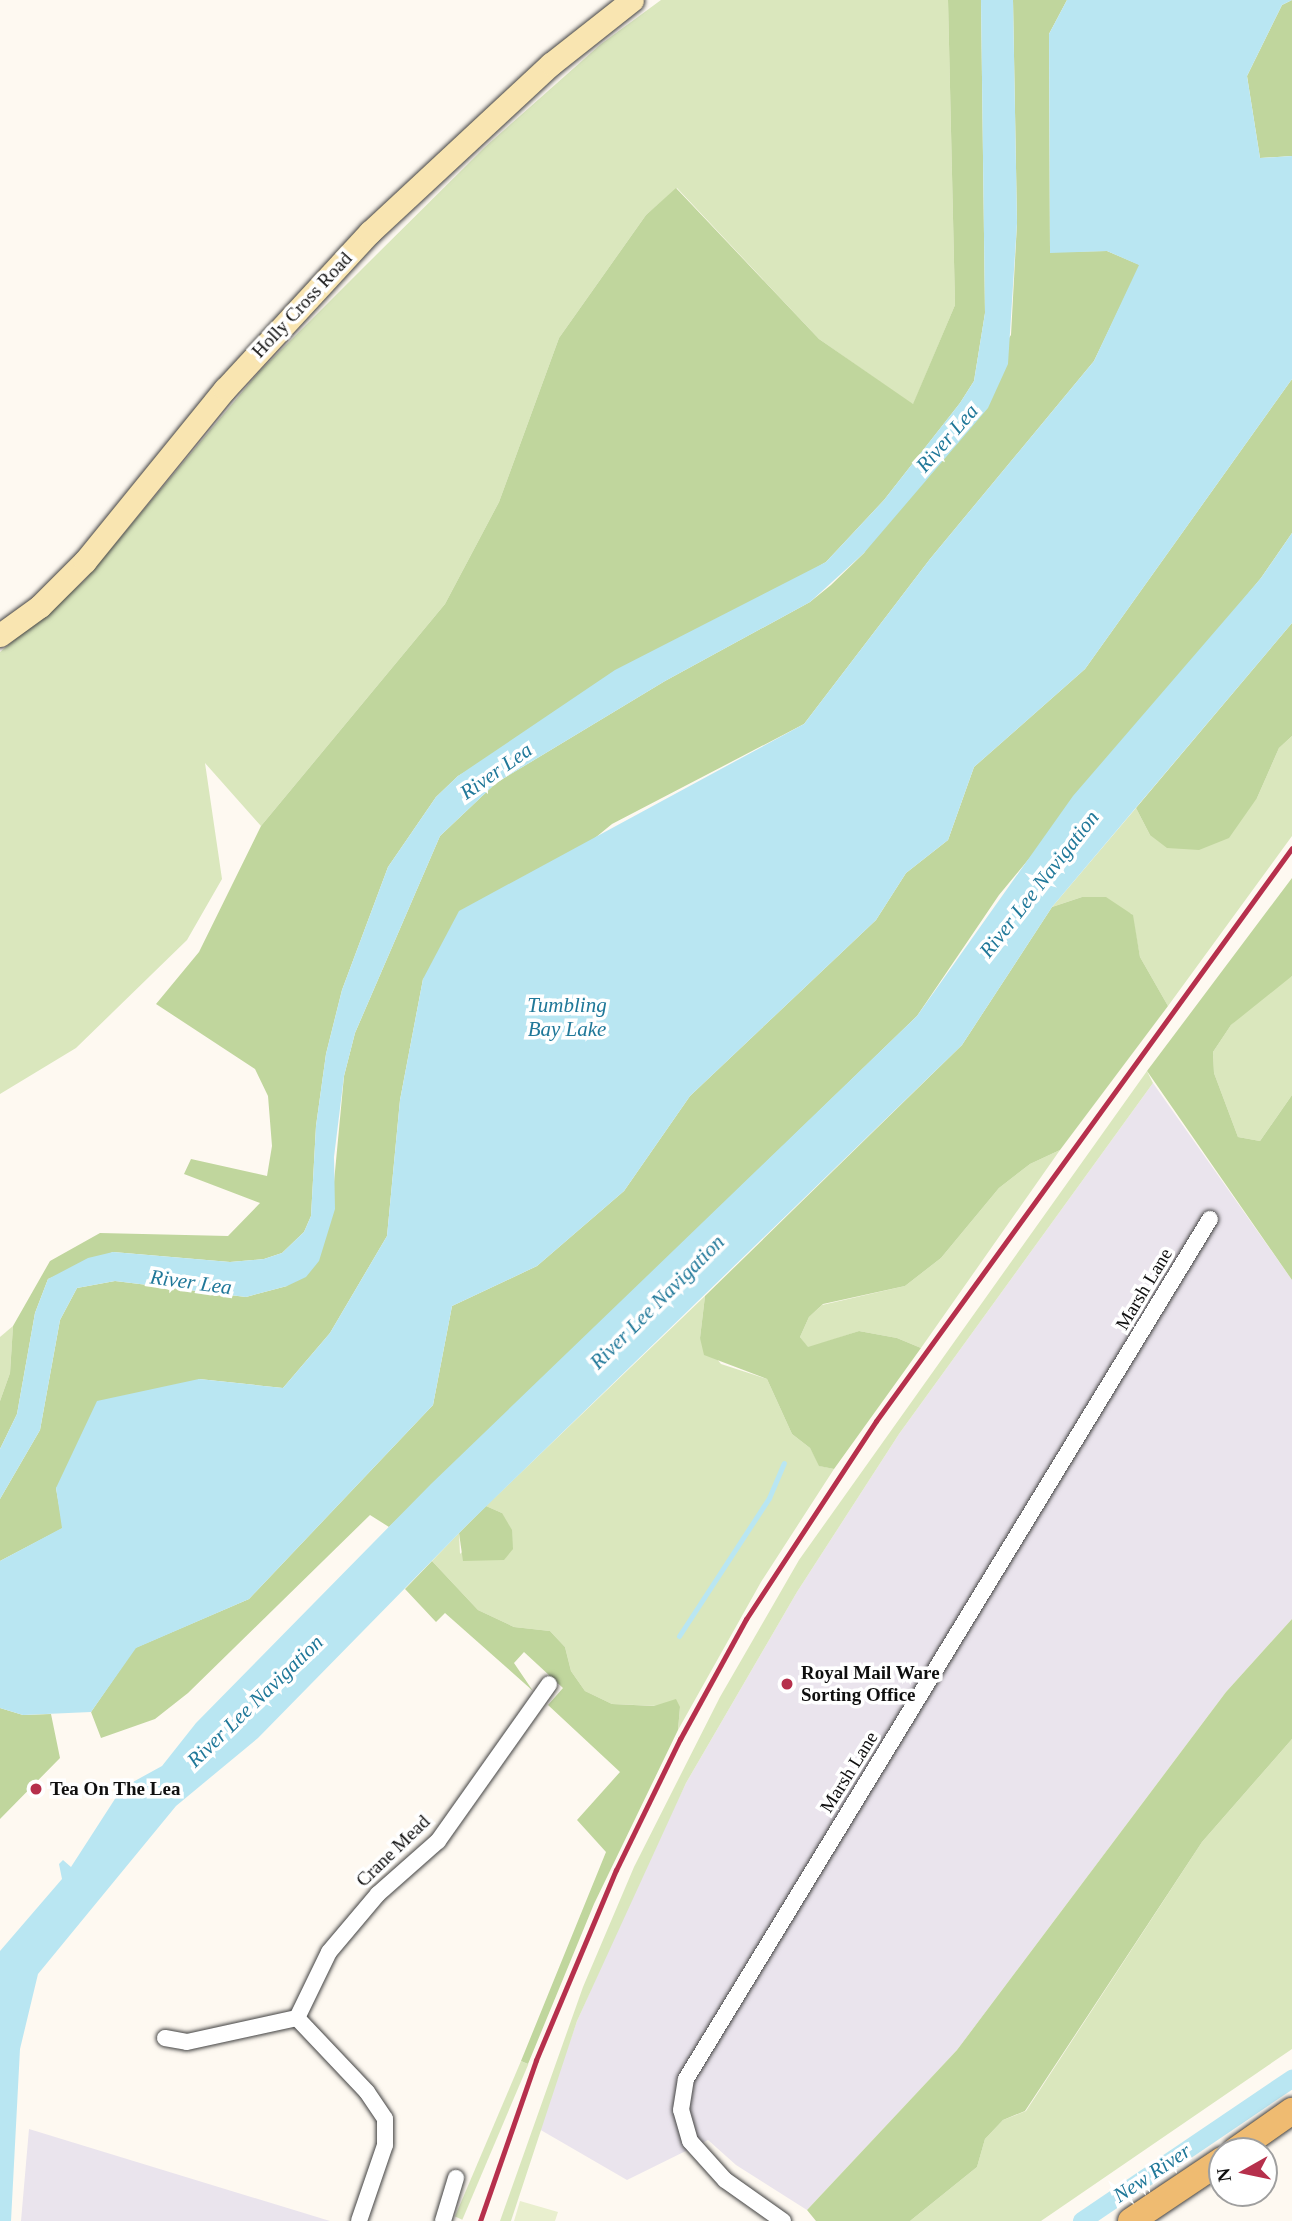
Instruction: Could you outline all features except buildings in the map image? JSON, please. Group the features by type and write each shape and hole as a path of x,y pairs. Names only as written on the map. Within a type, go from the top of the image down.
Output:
{"main road":[{"path":"1255,2137 1292,2111"},
{"path":"1131,2221 1208,2169"}],"street":[{"name":"Holly Cross Road","path":"0,635 40,606 85,561 225,389 370,232 531,83 632,0"},
{"name":"Marsh Lane","path":"783,2221 726,2180 690,2141 681,2110 687,2079 1210,1219"},
{"name":"Crane Mead","path":"297,2018 329,1952 378,1894 438,1841 549,1684"},
{"path":"165,2038 187,2042 297,2018 367,2092 385,2119 385,2145 359,2221"},
{"path":"443,2221 456,2178"}],"shaded area":[{"path":"1153,1083 1292,1280 1292,1619 1226,1692 957,2050 807,2210 736,2165 708,2140 627,2180 539,2129 577,2021 645,1868 686,1783 797,1592 899,1434"},
{"path":"29,2129 330,2221 21,2221"}],"green space":[{"path":"661,0 948,0 955,305 913,405 819,339 677,188 646,215 559,338 499,502 445,604 261,826 205,763 222,879 187,940 76,1048 0,1094 0,652 84,581 259,372 485,147 601,44"},
{"path":"948,0 981,0 985,313 974,381 960,403 884,500 826,562 458,776 436,797 388,867 342,990 326,1054 316,1126 311,1216 304,1232 282,1253 264,1259 230,1262 113,1252 48,1279 35,1313 17,1414 0,1449 0,1401 10,1373 13,1326 50,1261 100,1233 228,1236 260,1203 184,1174 191,1159 267,1176 272,1146 268,1096 255,1069 156,1004 199,952 261,826 445,604 499,502 559,338 646,215 676,188 819,339 913,404 955,305"},
{"path":"1013,0 1067,0 1049,34 1050,252 1107,251 1140,265 1094,361 930,559 804,724 612,824 423,979 400,1100 387,1236 330,1333 283,1388 199,1379 56,1488 63,1528 0,1561 0,1499 40,1430 60,1320 77,1288 115,1281 246,1297 287,1286 334,1182 344,1076 355,1033 440,836 496,783 665,681 810,602 831,585 864,553 1011,335 1017,223"},
{"path":"1292,0 1292,156 1260,158 1247,76 1282,5"},
{"path":"1292,379 1292,533 1261,578 999,895 917,1016 389,1527 370,1515 188,1693 155,1719 101,1738 91,1712 135,1648 249,1599 433,1405 452,1306 537,1266 624,1191 690,1096 876,920 906,873 948,840 974,767 1085,669"},
{"path":"1292,623 1292,736 1279,748 1257,798 1229,838 1199,850 1167,848 1150,835 1136,808"},
{"path":"1292,736 1292,836 1168,1006 1140,957 1132,914 1082,897 1052,907 1136,808 1150,835 1257,798 1279,748"},
{"path":"1292,878 1292,976 1231,1025 1213,1052 1214,1073 1238,1137 1260,1141 1292,1095 1292,1280 1147,1071"},
{"path":"1082,897 1106,897 1133,915 1140,957 1168,1006 1060,1150 1030,1164 999,1188 941,1258 905,1286 823,1304 809,1317 800,1337 808,1347 859,1331 897,1338 921,1348 834,1469 819,1466 810,1448 792,1434 767,1379 704,1355 700,1338 705,1296 962,1045 1052,907"},
{"path":"1292,976 1292,1095 1260,1141 1238,1137 1214,1073 1213,1052 1231,1025 1276,984"},
{"path":"1147,1071 1153,1083 899,1434 797,1592 686,1783 577,2021 511,2221 500,2221 583,1987 634,1867 720,1697 799,1560"},
{"path":"1060,1150 921,1348 897,1338 859,1331 808,1348 800,1337 809,1317 822,1305 905,1286 941,1258 999,1188 1030,1164"},
{"path":"705,1296 700,1338 721,1364 767,1379 792,1434 810,1448 820,1466 834,1469 761,1582 678,1730 680,1707 612,1704 585,1691 571,1671 565,1647 550,1631 514,1627 478,1610 432,1561 459,1533 460,1554 502,1513 486,1506"},
{"path":"13,1326 10,1373 0,1401 0,1337"},
{"path":"486,1506 502,1513 512,1530 513,1549 504,1560 463,1561 459,1533"},
{"path":"432,1561 478,1610 514,1627 550,1631 565,1647 571,1671 585,1691 612,1704 654,1706 676,1699 680,1707 678,1730 594,1904 528,2064 521,2061 606,1852 577,1820 620,1772 548,1705 563,1688 524,1652 514,1663 533,1691 445,1613 436,1622 405,1589"},
{"path":"1292,1619 1292,1739 1202,1842 1025,2111 1003,2120 985,2139 977,2167 910,2221 816,2221 807,2210 957,2050 1226,1692"},
{"path":"0,1708 23,1715 51,1714 60,1758 0,1819"},
{"path":"1292,1739 1292,2049 1041,2221 910,2221 977,2167 985,2139 1003,2120 1026,2111 1202,1842"},
{"path":"521,2061 528,2064 462,2220 455,2217"},
{"path":"520,2201 558,2212 555,2221 514,2221"}],"water":[{"name":"River Lea","path":"981,0 1013,0 1017,223 1008,364 988,408 864,553 810,602 665,681 496,783 440,836 355,1033 344,1076 334,1157 335,1209 319,1261 306,1277 287,1286 246,1297 115,1281 77,1288 60,1320 40,1430 0,1499 0,1449 17,1414 35,1313 48,1279 88,1258 113,1252 230,1262 264,1259 282,1253 304,1232 311,1216 316,1126 326,1054 342,990 388,867 436,797 458,776 615,670 826,562 884,500 960,403 974,381 985,313"},
{"name":"Tumbling Bay Lake","path":"1067,0 1292,0 1282,5 1247,76 1260,158 1292,156 1292,379 1085,669 974,767 948,840 906,873 876,920 690,1096 624,1191 537,1266 452,1306 433,1405 249,1599 136,1648 91,1712 23,1715 0,1708 0,1561 62,1528 56,1488 97,1401 199,1379 283,1388 330,1333 387,1236 400,1100 423,979 459,911 804,724 930,559 1094,361 1139,265 1107,251 1050,253 1049,34"},
{"name":"River Lee Navigation","path":"1292,533 1292,623 1052,907 962,1045 467,1525 258,1738 176,1806 38,1974 20,2049 11,2221 0,2221 0,1951 62,1879 59,1864 63,1860 71,1867 122,1788 162,1766 196,1723 431,1484 917,1016 1073,796 1261,578"}],"waterway":[{"path":"679,1636 769,1498 784,1463"},
{"name":"New River","path":"1082,2221 1292,2079"}],"railway":[{"path":"480,2221 536,2060 616,1870 680,1739 746,1619 876,1421 1292,848"}],"place":[{"name":"Royal Mail Ware Sorting Office","path":"787,1684"},
{"name":"Tea On The Lea","path":"36,1789"}]}
